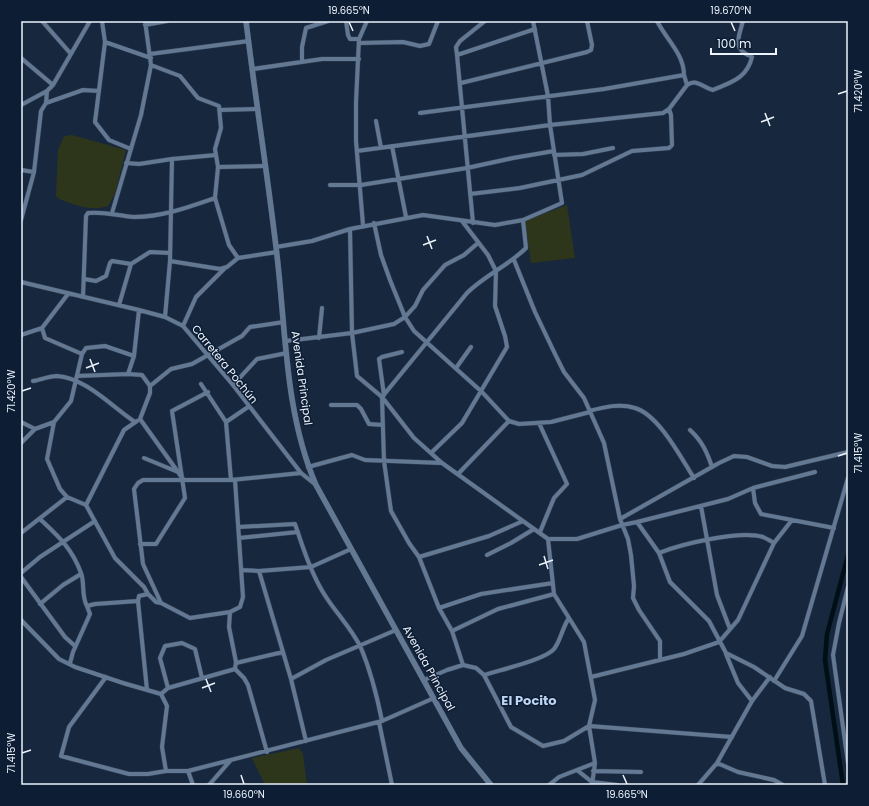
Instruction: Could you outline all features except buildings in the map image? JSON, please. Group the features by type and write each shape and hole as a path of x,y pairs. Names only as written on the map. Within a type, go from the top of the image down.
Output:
{"main road":[{"name":"Avenida Principal","path":"246,21 277,249 294,410 308,467 316,485 461,748 491,785"}],"street":[{"path":"42,21 72,54"},
{"path":"21,105 47,91 53,85 90,21"},
{"path":"102,21 105,42 95,122 109,140 131,149"},
{"path":"112,213 141,115 151,65 145,23 167,21"},
{"path":"302,62 306,28 328,21"},
{"path":"346,21 348,35 350,38 359,41 403,42 420,46 429,44 438,21"},
{"path":"363,225 361,185 357,151 356,102 359,41 367,21"},
{"path":"472,223 461,83 456,47 460,41 485,21"},
{"path":"183,326 196,297 209,282 238,258 312,241 363,225 406,217 430,215 472,223 495,225 523,220 562,203 557,180 548,96 533,21"},
{"path":"461,83 591,50 592,45 587,21"},
{"path":"657,21 662,32 679,55 684,66 684,75 687,84"},
{"path":"357,151 464,135 663,114 669,109 687,84 691,82 698,83 713,90 740,77 748,71 752,57 740,50 738,45 743,21"},
{"path":"458,55 535,29"},
{"path":"105,42 150,56 249,41"},
{"path":"21,58 53,85"},
{"path":"253,69 322,59 359,59"},
{"path":"151,65 180,76 198,98 219,106 221,128 215,149 218,167 215,198 229,245 238,258"},
{"path":"420,113 604,89 684,75"},
{"path":"46,103 83,90 99,91"},
{"path":"21,220 34,172 41,111 46,103 47,91"},
{"path":"219,110 257,109"},
{"path":"470,194 520,188 582,175 632,151 669,148 672,145 669,109"},
{"path":"376,121 381,148"},
{"path":"392,146 406,217"},
{"path":"330,185 361,185 468,168 513,158 554,153 583,154 613,148"},
{"path":"126,163 139,164 216,155"},
{"path":"165,317 170,261 172,159"},
{"path":"218,167 265,166"},
{"path":"21,170 34,172"},
{"path":"83,296 86,216 88,213 112,213 134,217 171,213 215,198"},
{"path":"21,199 27,199"},
{"path":"383,396 427,344 467,293 496,271 514,260 527,247 523,220"},
{"path":"431,453 462,424 471,407 482,392 506,347 505,336 495,306 496,271 488,255 462,221"},
{"path":"374,223 381,255 405,317 414,331 482,392 509,421 519,424 539,423 558,421 606,406 635,408 647,414 658,425 677,450 694,478"},
{"path":"350,229 352,333 357,376 383,396 404,427 442,463 548,539 577,539 622,525 728,499 753,488 815,472"},
{"path":"286,342 352,333 394,324 405,317 415,306 423,290 445,265 464,256 478,243"},
{"path":"84,279 96,281 106,276 112,261 131,264 150,252 170,252"},
{"path":"514,260 535,312 556,356 564,372 579,389 604,443 620,519 628,539 631,555 634,586 633,598 639,610 660,640 660,659"},
{"path":"170,261 220,269 227,267"},
{"path":"119,305 131,264"},
{"name":"Carretera Pochún","path":"21,282 165,317 183,326 233,385 301,473 316,485"},
{"path":"21,335 42,328 68,294"},
{"path":"319,338 322,308"},
{"path":"128,374 134,356 139,310"},
{"path":"150,386 171,369 192,364 242,336 250,327 284,322"},
{"path":"42,328 45,338 82,354"},
{"path":"134,356 105,346 86,348 82,354 71,401 54,422 48,459 60,490 67,497 86,505 115,558 144,587 148,594 156,602 162,603 190,618 230,612 240,607 243,597 239,527 226,422 208,392 201,384"},
{"path":"456,368 472,347"},
{"path":"402,352 379,359 383,396 384,461 391,511 419,557 439,608 452,631 463,665"},
{"path":"233,385 257,359 287,353"},
{"path":"33,381 55,376 77,378 128,374 142,375 150,386 150,393 140,419 124,430 86,505"},
{"path":"77,378 101,396 112,407 135,422"},
{"path":"140,544 156,544 185,498 172,411 208,392"},
{"path":"332,405 357,405 361,409 368,424 383,425"},
{"path":"226,422 248,406"},
{"path":"140,419 183,479"},
{"path":"458,474 509,421"},
{"path":"21,422 35,429"},
{"path":"21,443 35,429 54,422"},
{"path":"539,423 567,484 554,498 540,532"},
{"path":"690,430 699,438 705,447 712,467"},
{"path":"620,519 734,456 747,456 772,466 784,467 848,452"},
{"path":"308,467 352,455 365,460 442,463"},
{"path":"144,458 179,472"},
{"path":"162,603 143,564 134,488 138,483 143,480 233,480 301,473"},
{"path":"774,681 802,636 848,478"},
{"path":"753,488 757,509 761,514 834,528"},
{"path":"21,533 67,497"},
{"path":"701,506 717,595 730,629"},
{"path":"40,519 64,542 81,574 84,601 90,614 75,646 70,663"},
{"path":"591,677 684,654 719,642 738,620 746,606 774,543 792,520"},
{"path":"21,573 40,557 95,521"},
{"path":"419,557 489,536 523,521"},
{"path":"637,522 659,553 670,582 709,621 726,654 738,683 752,701"},
{"path":"239,527 295,524 311,568 326,597 360,647 374,682 392,785"},
{"path":"487,555 534,529"},
{"path":"240,538 298,532"},
{"path":"659,553 692,543 741,536 762,537 774,543"},
{"path":"548,539 554,594 584,642 596,700 589,726 595,763 592,784"},
{"path":"242,570 259,571 311,568 351,549"},
{"path":"259,571 291,679 306,741"},
{"path":"40,604 63,585 81,574"},
{"path":"21,577 65,637 75,646"},
{"path":"439,608 481,594 553,583"},
{"path":"848,587 833,655 848,763"},
{"path":"147,690 138,601 139,596 148,594"},
{"path":"452,631 498,608 554,594"},
{"path":"87,606 95,604 138,601"},
{"path":"230,612 229,627 236,663 235,669"},
{"path":"484,675 548,655 557,644 562,628 569,618"},
{"path":"21,620 59,659 70,663 75,667 161,694 167,706 162,747 166,771"},
{"path":"291,679 326,660 360,647 396,630"},
{"path":"168,688 160,658 165,646 182,643 195,649 202,678"},
{"path":"236,663 283,652"},
{"path":"726,654 754,667 785,688 804,694 811,701 825,785"},
{"path":"424,680 463,665 478,670 484,675 511,727 537,744 545,746 559,743 589,726 732,737"},
{"path":"161,694 168,688 235,669"},
{"path":"235,669 244,678 248,685 267,752"},
{"path":"106,677 69,727 61,756 129,774 188,771 231,761 381,722 434,698"},
{"path":"698,785 717,763 752,701 770,677"},
{"path":"209,785 231,761"},
{"path":"549,785 559,777 595,763"},
{"path":"717,763 738,772 774,780 783,785"},
{"path":"576,770 592,784 617,785"},
{"path":"188,771 193,785"},
{"path":"593,771 640,772"}],"green space":[{"path":"72,135 126,150 115,194 108,206 102,208 83,207 59,199 56,196 58,150 64,136"},
{"path":"567,205 575,258 531,263 525,221"},
{"path":"299,748 303,754 307,785 265,785 252,758"}],"waterway":[{"path":"843,785 825,660 827,634 848,555"}],"district":[{"name":"El Pocito","path":"529,700"}]}
